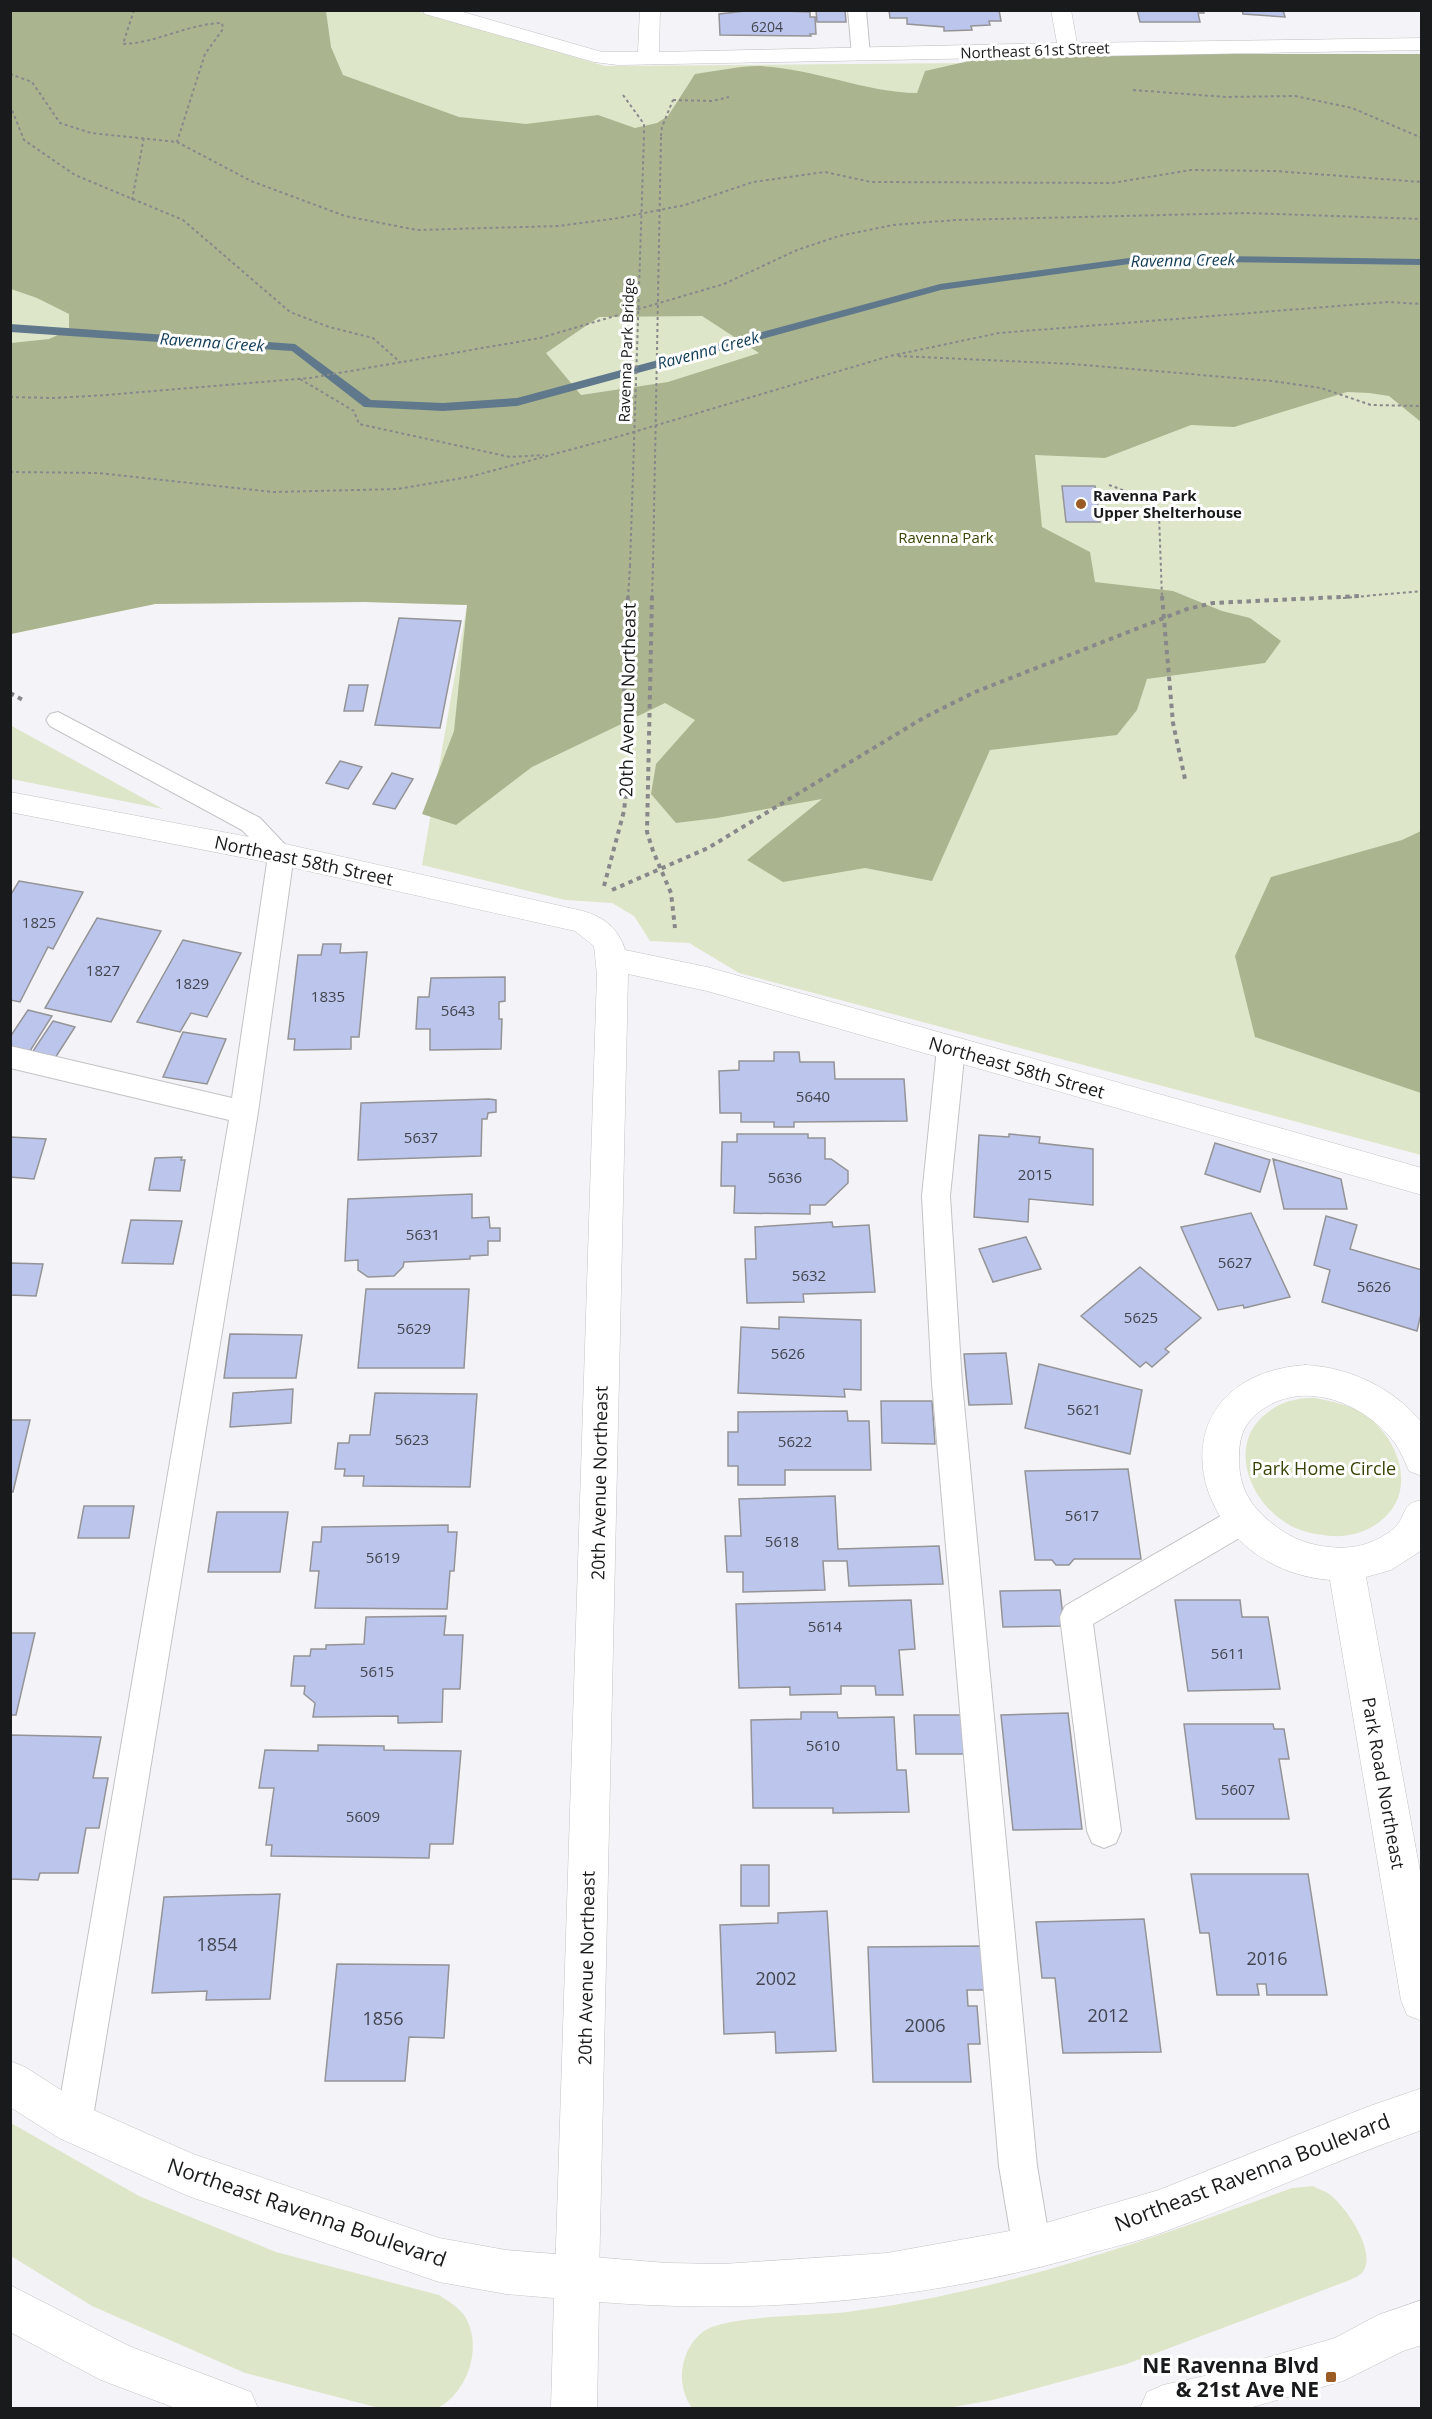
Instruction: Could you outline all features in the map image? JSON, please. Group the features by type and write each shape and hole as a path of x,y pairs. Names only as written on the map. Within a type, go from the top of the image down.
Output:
{"street":[{"name":"Northeast 61st Street","path":"432,10 601,58 648,59 1068,49 1422,44"},
{"path":"648,59 650,10"},
{"path":"1061,10 1068,49"},
{"name":"Northeast 58th Street","path":"10,802 281,854 583,922 604,943 707,979 1422,1182"},
{"name":"20th Avenue Northeast","path":"574,2409 604,943"},
{"path":"1422,1460 1417,1446 1396,1419 1367,1396 1334,1384 1299,1380 1266,1387 1240,1404 1224,1428 1218,1459 1224,1491 1242,1520 1264,1540 1289,1555 1317,1564 1346,1566 1382,1558 1409,1538 1422,1516"},
{"name":"Park Road Northeast","path":"1346,1566 1422,2000"},
{"name":"Northeast Ravenna Boulevard","path":"10,2082 75,2123 188,2174 439,2260 506,2272 667,2285 723,2286 887,2275 1032,2249 1159,2212 1367,2128 1422,2109"},
{"path":"10,2307 117,2364 235,2409"},
{"path":"1163,2409 1343,2358 1394,2331 1422,2322"}],"lane":[{"path":"857,10 861,55"},
{"path":"58,720 251,824 281,854 244,1112 75,2123"},
{"path":"951,1048 936,1196 947,1383 1018,2166 1032,2249"},
{"path":"10,1057 244,1112"},
{"path":"1104,1832 1076,1617 1242,1520"}],"path":[{"path":"134,10 123,44 137,45 208,22 222,23 223,29 205,54 177,142"},
{"path":"10,74 32,82 60,123 91,134 144,136 177,142 251,181 345,216 417,230 558,226 619,218 685,205 753,182 825,172 871,182 1112,183 1191,170 1275,171 1422,182"},
{"path":"1127,89 1226,97 1295,96 1352,108 1422,138"},
{"path":"675,932 673,897 649,847 646,810 661,136 662,127 677,92"},
{"path":"673,100 712,101 730,96"},
{"path":"10,105 24,140 75,176 183,220 290,312 329,327 373,338 401,363"},
{"name":"Ravenna Park Bridge","path":"630,566 644,135"},
{"path":"132,200 144,136"},
{"path":"10,397 54,398 107,395 310,378 540,338 724,284 797,250 839,236 893,225 955,220 1246,213 1422,219"},
{"path":"10,472 98,473 273,492 397,489 469,477 890,356 999,333 1376,303 1422,304"},
{"path":"890,356 1072,364 1272,381 1321,388 1371,405 1422,406"},
{"path":"300,378 354,411 359,424 510,457 551,454"},
{"path":"1109,485 1135,493 1154,503 1159,515 1163,620 1173,723 1185,779"},
{"name":"20th Avenue Northeast","path":"604,943 601,897 624,811 626,793 624,681 630,566"},
{"path":"601,897 659,867 708,848 925,717 975,692 1187,609 1213,603 1328,599 1422,591"}],"green space":[{"name":"Ravenna Park","path":"11,11 417,11 605,66 1421,59 1421,1155 739,973 689,943 650,941 634,916 612,903 565,900 422,865 467,605 365,602 155,604 11,634"},
{"name":"Ravenna Park","path":"11,11 326,11 331,47 343,75 459,117 526,124 598,115 635,128 657,123 668,116 695,74 744,67 759,66 799,71 878,89 917,93 925,71 978,59 1078,54 1421,54 1421,422 1389,396 1347,392 1234,427 1191,425 1105,458 1035,455 1042,527 1090,552 1095,582 1173,591 1222,611 1250,618 1281,641 1265,663 1147,679 1137,710 1117,735 990,750 932,881 865,868 783,882 747,860 822,799 676,823 651,794 656,764 695,720 665,703 532,767 456,825 422,814 454,731 467,605 365,602 155,604 11,634 11,343 49,339 69,330 69,314 37,298 11,289","holes":["702,316 759,353 668,382 581,395 546,353 599,317"]},
{"path":"10,725 163,809 11,779"},
{"path":"1421,831 1421,1093 1255,1037 1235,956 1271,877 1402,840"},
{"name":"Park Home Circle","path":"1316,1398 1349,1407 1367,1416 1389,1440 1396,1454 1401,1483 1398,1498 1390,1511 1378,1523 1356,1534 1326,1536 1291,1526 1277,1517 1266,1505 1249,1476 1246,1445 1252,1430 1262,1417 1285,1402"},
{"path":"11,2123 139,2196 276,2252 439,2295 464,2315 470,2327 473,2340 472,2353 465,2379 449,2401 438,2408 379,2408 245,2373 92,2306 11,2256"},
{"path":"1313,2186 1332,2196 1353,2222 1364,2244 1366,2255 1366,2265 1362,2273 1350,2280 1127,2364 993,2400 948,2408 692,2408 683,2389 683,2367 690,2347 704,2331 716,2326 751,2319 847,2312 961,2292 1128,2245 1292,2188"}],"building":[{"path":"754,10 810,12 810,17 815,17 816,34 810,34 811,36 720,35 719,14"},
{"path":"816,10 845,10 846,22 817,22"},
{"path":"889,10 999,10 1001,21 989,21 990,25 971,26 972,30 944,31 944,27 907,24 907,18 890,18"},
{"path":"1137,10 1204,10 1204,13 1198,13 1200,22 1140,22"},
{"path":"1242,10 1283,10 1285,17 1243,14"},
{"name":"Ravenna Park Upper Shelterhouse","path":"1062,486 1095,486 1100,522 1066,522"},
{"path":"399,618 461,621 440,728 375,725"},
{"path":"349,685 368,685 363,711 344,711"},
{"path":"340,761 362,767 348,789 326,783"},
{"path":"392,773 413,779 395,809 373,804"},
{"path":"19,881 83,892 53,949 48,947 20,1002 10,1000 10,896"},
{"path":"97,918 161,931 111,1022 45,1008"},
{"path":"183,940 241,953 207,1017 191,1013 180,1032 137,1022"},
{"path":"323,944 341,944 340,953 367,952 359,1037 351,1037 351,1049 294,1050 295,1039 288,1039 298,955 321,955"},
{"path":"505,977 505,1001 499,1002 499,1019 502,1019 501,1049 430,1050 430,1029 416,1029 418,997 429,997 431,978"},
{"path":"28,1010 52,1016 30,1051 10,1046 10,1037"},
{"path":"53,1021 75,1027 55,1058 33,1051"},
{"path":"183,1032 226,1039 207,1084 163,1077"},
{"path":"774,1052 799,1052 800,1062 834,1062 835,1079 904,1079 907,1121 794,1122 794,1127 774,1127 774,1122 741,1122 741,1113 720,1113 719,1071 739,1070 739,1061 774,1061"},
{"path":"496,1100 496,1112 488,1113 487,1119 482,1119 481,1156 358,1160 361,1103"},
{"path":"737,1134 808,1134 808,1138 825,1138 825,1159 831,1159 848,1171 848,1183 825,1205 810,1205 810,1214 734,1213 735,1186 721,1186 722,1142 737,1142"},
{"path":"1009,1134 1040,1137 1039,1143 1093,1149 1093,1205 1029,1199 1028,1222 974,1217 979,1135 1009,1137"},
{"path":"10,1137 46,1139 34,1179 10,1177"},
{"path":"1215,1143 1270,1160 1260,1192 1205,1174"},
{"path":"182,1157 181,1160 185,1160 180,1191 149,1190 155,1158"},
{"path":"1273,1159 1341,1179 1347,1209 1284,1209"},
{"path":"472,1194 472,1218 489,1217 490,1228 500,1228 500,1241 488,1241 488,1255 470,1256 470,1259 404,1262 403,1267 394,1276 368,1277 358,1270 358,1260 345,1261 348,1199"},
{"path":"1251,1213 1290,1297 1244,1308 1243,1305 1218,1310 1181,1227"},
{"path":"1326,1216 1357,1225 1350,1249 1422,1270 1422,1309 1417,1331 1322,1302 1330,1270 1314,1265"},
{"path":"131,1220 182,1221 173,1264 122,1263"},
{"path":"832,1222 833,1227 869,1225 875,1292 803,1294 804,1302 747,1303 745,1259 756,1259 755,1227"},
{"path":"1026,1237 1041,1269 993,1282 979,1249"},
{"path":"10,1263 43,1264 36,1296 10,1295"},
{"path":"1140,1267 1201,1318 1165,1349 1169,1352 1152,1367 1146,1362 1140,1367 1081,1316"},
{"path":"366,1289 469,1289 464,1368 358,1368"},
{"path":"779,1317 861,1320 861,1390 844,1389 845,1397 738,1393 741,1327 779,1329"},
{"path":"230,1334 302,1335 296,1378 224,1378"},
{"path":"1006,1353 1012,1404 969,1405 964,1354"},
{"path":"1039,1364 1142,1390 1130,1454 1025,1428"},
{"path":"293,1389 291,1423 230,1427 233,1393"},
{"path":"375,1393 477,1394 470,1487 363,1486 364,1476 344,1476 345,1469 335,1469 338,1443 349,1443 350,1435 370,1435"},
{"path":"881,1401 932,1401 935,1444 882,1443"},
{"path":"847,1411 848,1421 869,1421 871,1470 785,1470 785,1485 738,1485 738,1466 728,1466 728,1432 738,1432 738,1412"},
{"path":"10,1420 30,1420 13,1492 10,1492"},
{"path":"1128,1469 1141,1559 1074,1559 1069,1565 1056,1565 1052,1560 1035,1560 1025,1471"},
{"path":"835,1496 838,1549 939,1546 943,1584 849,1586 847,1561 823,1561 825,1590 743,1592 743,1572 727,1572 725,1536 741,1536 739,1499"},
{"path":"84,1506 134,1506 129,1538 78,1538"},
{"path":"217,1512 288,1512 280,1572 208,1572"},
{"path":"448,1525 448,1532 457,1532 454,1571 450,1571 447,1609 315,1608 319,1571 310,1571 313,1542 321,1542 322,1527"},
{"path":"1060,1590 1064,1626 1003,1627 1000,1591"},
{"path":"911,1600 915,1649 899,1650 903,1695 876,1695 875,1686 841,1686 841,1694 790,1695 790,1687 739,1688 736,1604"},
{"path":"1175,1600 1240,1600 1242,1617 1268,1617 1280,1689 1188,1691"},
{"path":"446,1616 444,1635 463,1635 460,1689 443,1689 442,1722 398,1723 398,1716 313,1717 315,1703 304,1694 305,1686 291,1686 294,1656 310,1656 311,1649 326,1649 326,1645 364,1644 366,1617"},
{"path":"10,1633 35,1633 16,1715 10,1715"},
{"path":"801,1712 837,1712 838,1718 894,1717 897,1770 906,1770 909,1812 833,1813 833,1808 753,1808 751,1720 801,1719"},
{"path":"1068,1713 1082,1829 1013,1830 1001,1715"},
{"path":"914,1715 964,1715 966,1754 916,1754"},
{"path":"1184,1724 1273,1724 1274,1729 1284,1729 1289,1759 1279,1759 1289,1819 1196,1819"},
{"path":"10,1735 101,1737 93,1778 108,1778 99,1828 86,1828 78,1873 40,1873 38,1880 10,1879"},
{"path":"318,1745 384,1746 384,1750 461,1751 453,1844 430,1844 429,1858 271,1856 272,1845 266,1845 274,1788 259,1788 265,1750 318,1751"},
{"path":"741,1865 769,1865 769,1906 741,1906"},
{"path":"1191,1874 1308,1874 1327,1995 1267,1995 1266,1984 1257,1984 1259,1995 1217,1995 1209,1933 1200,1933"},
{"path":"280,1894 270,1999 206,2000 207,1991 152,1993 164,1897"},
{"path":"827,1911 836,2051 776,2053 775,2032 724,2034 720,1925 778,1923 778,1913"},
{"path":"1144,1919 1161,2052 1063,2053 1055,1978 1042,1978 1036,1922"},
{"path":"984,1946 988,1990 967,1990 968,2006 977,2006 980,2044 968,2044 971,2082 873,2082 868,1947"},
{"path":"337,1964 449,1965 444,2038 409,2037 405,2081 325,2081"}],"waterway":[{"name":"Ravenna Creek","path":"10,328 295,348 368,404 443,407 517,402 940,287 1151,258 1422,262"}],"place":[{"name":"Ravenna Park Upper Shelterhouse","path":"1081,504"},
{"name":"NE Ravenna Blvd & 21st Ave NE","path":"1331,2377"}]}
